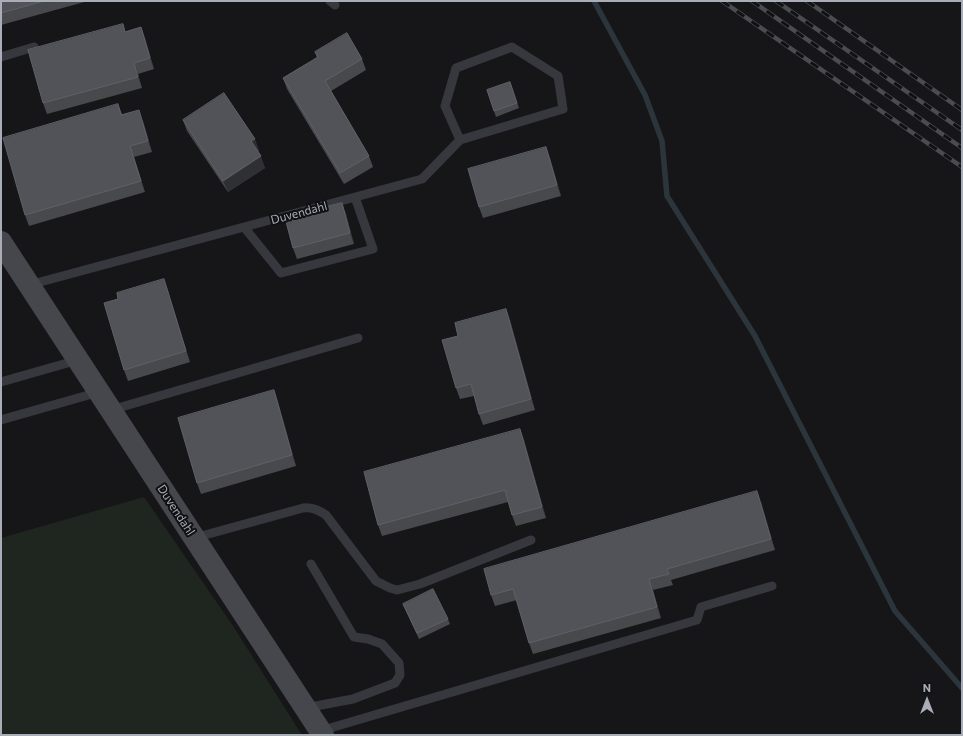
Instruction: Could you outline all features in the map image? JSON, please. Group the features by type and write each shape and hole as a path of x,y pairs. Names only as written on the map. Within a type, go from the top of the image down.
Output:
{"street":[{"name":"Duvendahl","path":"1,242 322,733"}],"lane":[{"path":"1,57 34,47"},
{"name":"Duvendahl","path":"30,285 422,179 460,140 563,109 558,76 512,47 456,68 445,106 460,140"},
{"path":"244,227 281,273 373,249 355,197"},
{"path":"1,420 105,401 358,338"},
{"path":"1,382 78,360"},
{"path":"194,538 303,508 317,510 326,516 376,581 398,590 420,584 531,540"},
{"path":"305,708 353,699 395,683 400,674 399,663 382,644 368,638 354,637 311,564"},
{"path":"322,733 697,620 701,607 772,586"}],"shaded area":[{"path":"144,497 233,626 302,735 1,735 1,538"}],"building":[{"path":"1,1 44,1 1,13"},
{"path":"123,24 125,32 141,27 150,58 134,63 138,77 43,103 28,50"},
{"path":"347,33 362,59 325,81 369,156 340,173 283,78 318,57 315,52"},
{"path":"510,82 517,103 494,111 487,90"},
{"path":"224,93 255,139 251,141 261,156 223,181 183,120"},
{"path":"118,104 121,115 139,110 148,141 130,146 141,181 25,215 3,138"},
{"path":"546,147 557,185 479,207 468,169"},
{"path":"342,203 350,233 293,248 285,218"},
{"path":"164,279 186,351 124,370 104,303 118,299 117,293"},
{"path":"506,309 531,399 479,414 471,384 456,388 442,340 458,336 455,323"},
{"path":"274,390 292,455 197,483 178,418"},
{"path":"520,429 542,507 512,515 505,490 378,525 364,472"},
{"path":"757,491 771,539 667,569 669,574 649,579 657,607 529,643 513,589 491,595 484,569"},
{"path":"433,589 448,619 417,633 403,604"}],"waterway":[{"path":"594,1 645,95 662,141 667,196 755,336 895,611 962,688"}],"railway":[{"path":"722,1 962,167"},
{"path":"752,1 962,148"},
{"path":"776,1 962,130"},
{"path":"807,1 962,110"}]}
